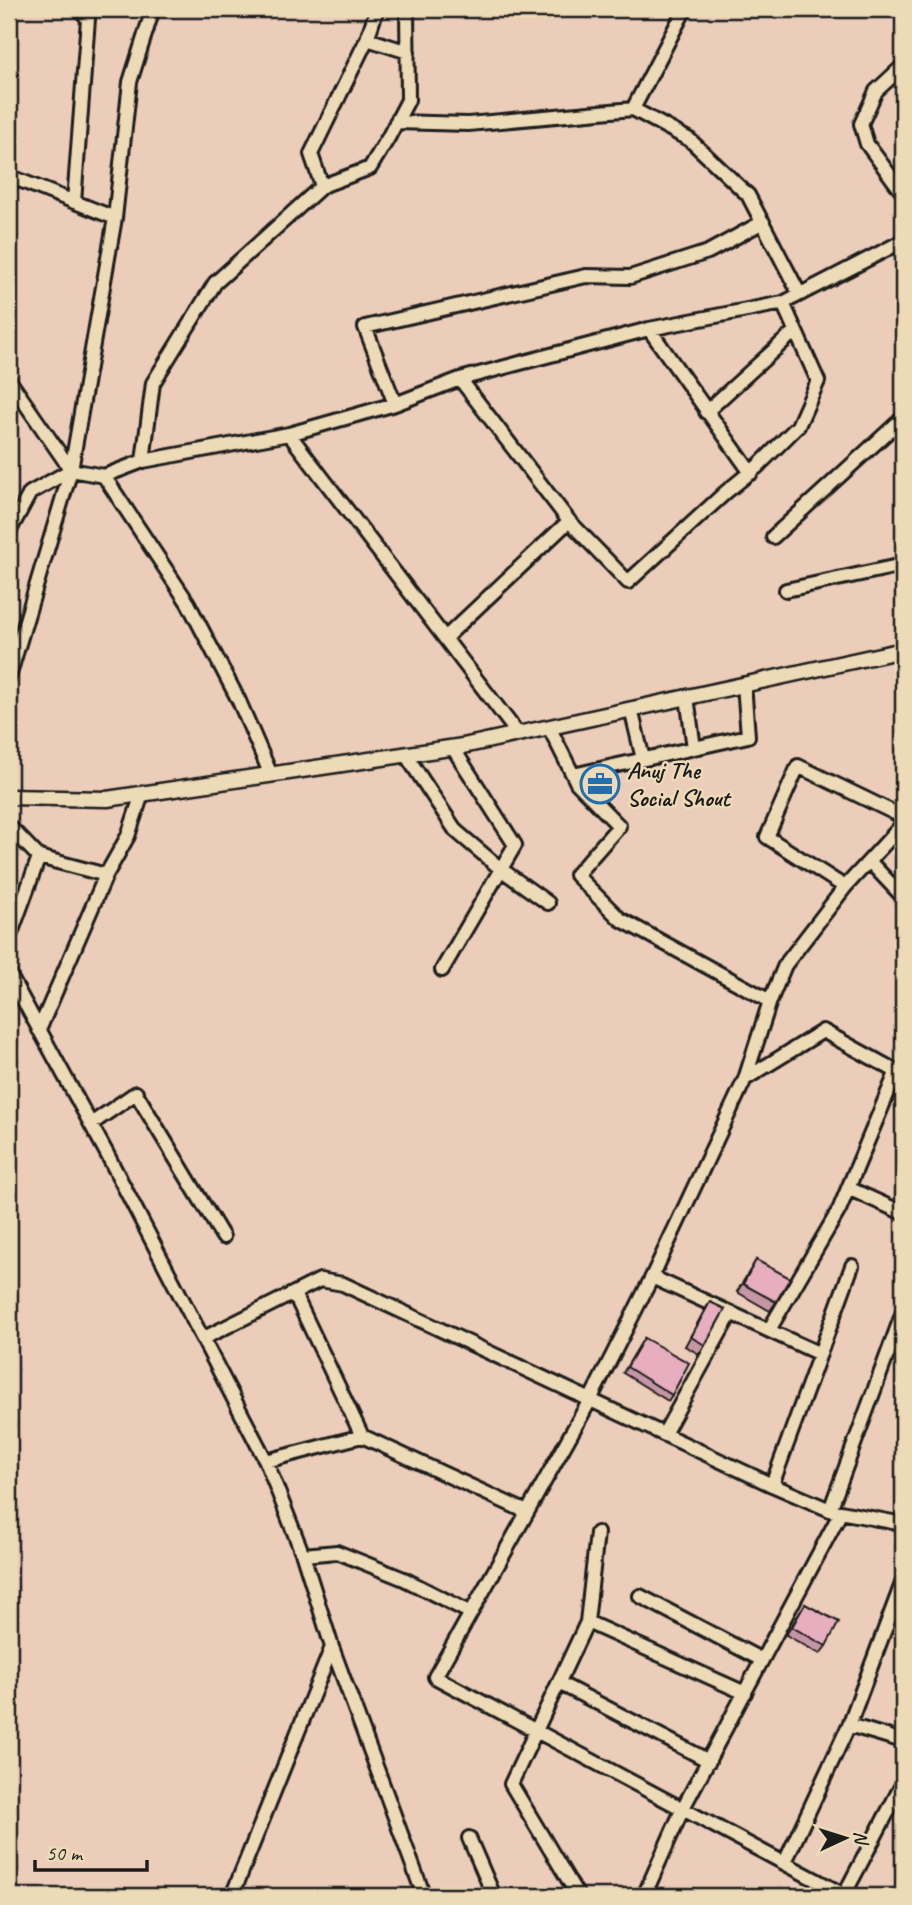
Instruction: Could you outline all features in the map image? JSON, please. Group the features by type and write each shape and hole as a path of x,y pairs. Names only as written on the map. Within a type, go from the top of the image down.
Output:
{"street":[{"path":"74,202 88,19 80,9"},
{"path":"9,677 71,470 114,218 130,82 153,9"},
{"path":"322,186 311,154 367,39 377,9"},
{"path":"143,461 153,383 215,284 322,186 370,168 408,100 407,9"},
{"path":"633,109 685,9"},
{"path":"367,39 408,52"},
{"path":"903,66 876,91 861,124 867,145 903,193"},
{"path":"396,122 468,124 633,109 690,140 748,195 799,293"},
{"path":"9,176 114,218"},
{"path":"395,404 365,327 586,276 631,277 708,252 763,222"},
{"path":"9,532 30,493 71,470 104,476 143,461 289,434 395,404 460,379 649,328 783,303 903,241"},
{"path":"460,379 569,521 628,582 751,472 798,426 818,381 783,303"},
{"path":"649,328 751,472"},
{"path":"706,412 795,331"},
{"path":"9,380 71,470"},
{"path":"773,537 903,418"},
{"path":"289,434 518,734"},
{"path":"104,476 188,603 239,701 271,775"},
{"path":"445,638 569,521"},
{"path":"786,590 903,565"},
{"path":"9,797 107,799 453,748 903,650"},
{"path":"573,775 748,736 744,684"},
{"path":"687,696 694,748"},
{"path":"631,709 643,760"},
{"path":"549,727 577,783 619,826 576,875 620,919 770,1001"},
{"path":"442,970 516,845 453,748"},
{"path":"406,755 456,831 548,904"},
{"path":"845,887 767,837 798,766 903,817"},
{"path":"39,1030 106,875 128,836 142,794"},
{"path":"903,824 845,887 785,965 770,1001 745,1079 652,1277 590,1399 435,1677 845,1896 903,1783"},
{"path":"9,826 39,857 106,875"},
{"path":"9,939 39,857"},
{"path":"869,861 903,897"},
{"path":"9,974 204,1338 266,1461 303,1555 332,1647 424,1896"},
{"path":"745,1079 823,1031 900,1074 839,1210 769,1330"},
{"path":"91,1124 136,1093 223,1237"},
{"path":"848,1188 903,1213"},
{"path":"772,1485 852,1266"},
{"path":"652,1277 820,1354"},
{"path":"204,1338 320,1280 343,1284 772,1485 835,1511 903,1524"},
{"path":"295,1293 362,1436"},
{"path":"644,1896 683,1808 762,1660 835,1511 903,1312"},
{"path":"664,1434 731,1313"},
{"path":"266,1461 362,1436 527,1512"},
{"path":"578,1896 512,1784 587,1622 597,1533"},
{"path":"303,1555 337,1552 404,1578 471,1613"},
{"path":"785,1862 849,1725 903,1581"},
{"path":"640,1596 762,1660"},
{"path":"587,1622 745,1693"},
{"path":"232,1896 332,1647"},
{"path":"559,1682 709,1760"},
{"path":"849,1725 903,1741"},
{"path":"469,1838 494,1896"}],"building":[{"path":"756,1260 790,1278 776,1302 743,1284"},
{"path":"710,1302 725,1309 705,1345 691,1337"},
{"path":"644,1338 689,1363 672,1395 627,1367"},
{"path":"805,1604 839,1622 826,1646 792,1627"}],"place":[{"name":"Anuj The Social Shout","path":"600,784"}]}
